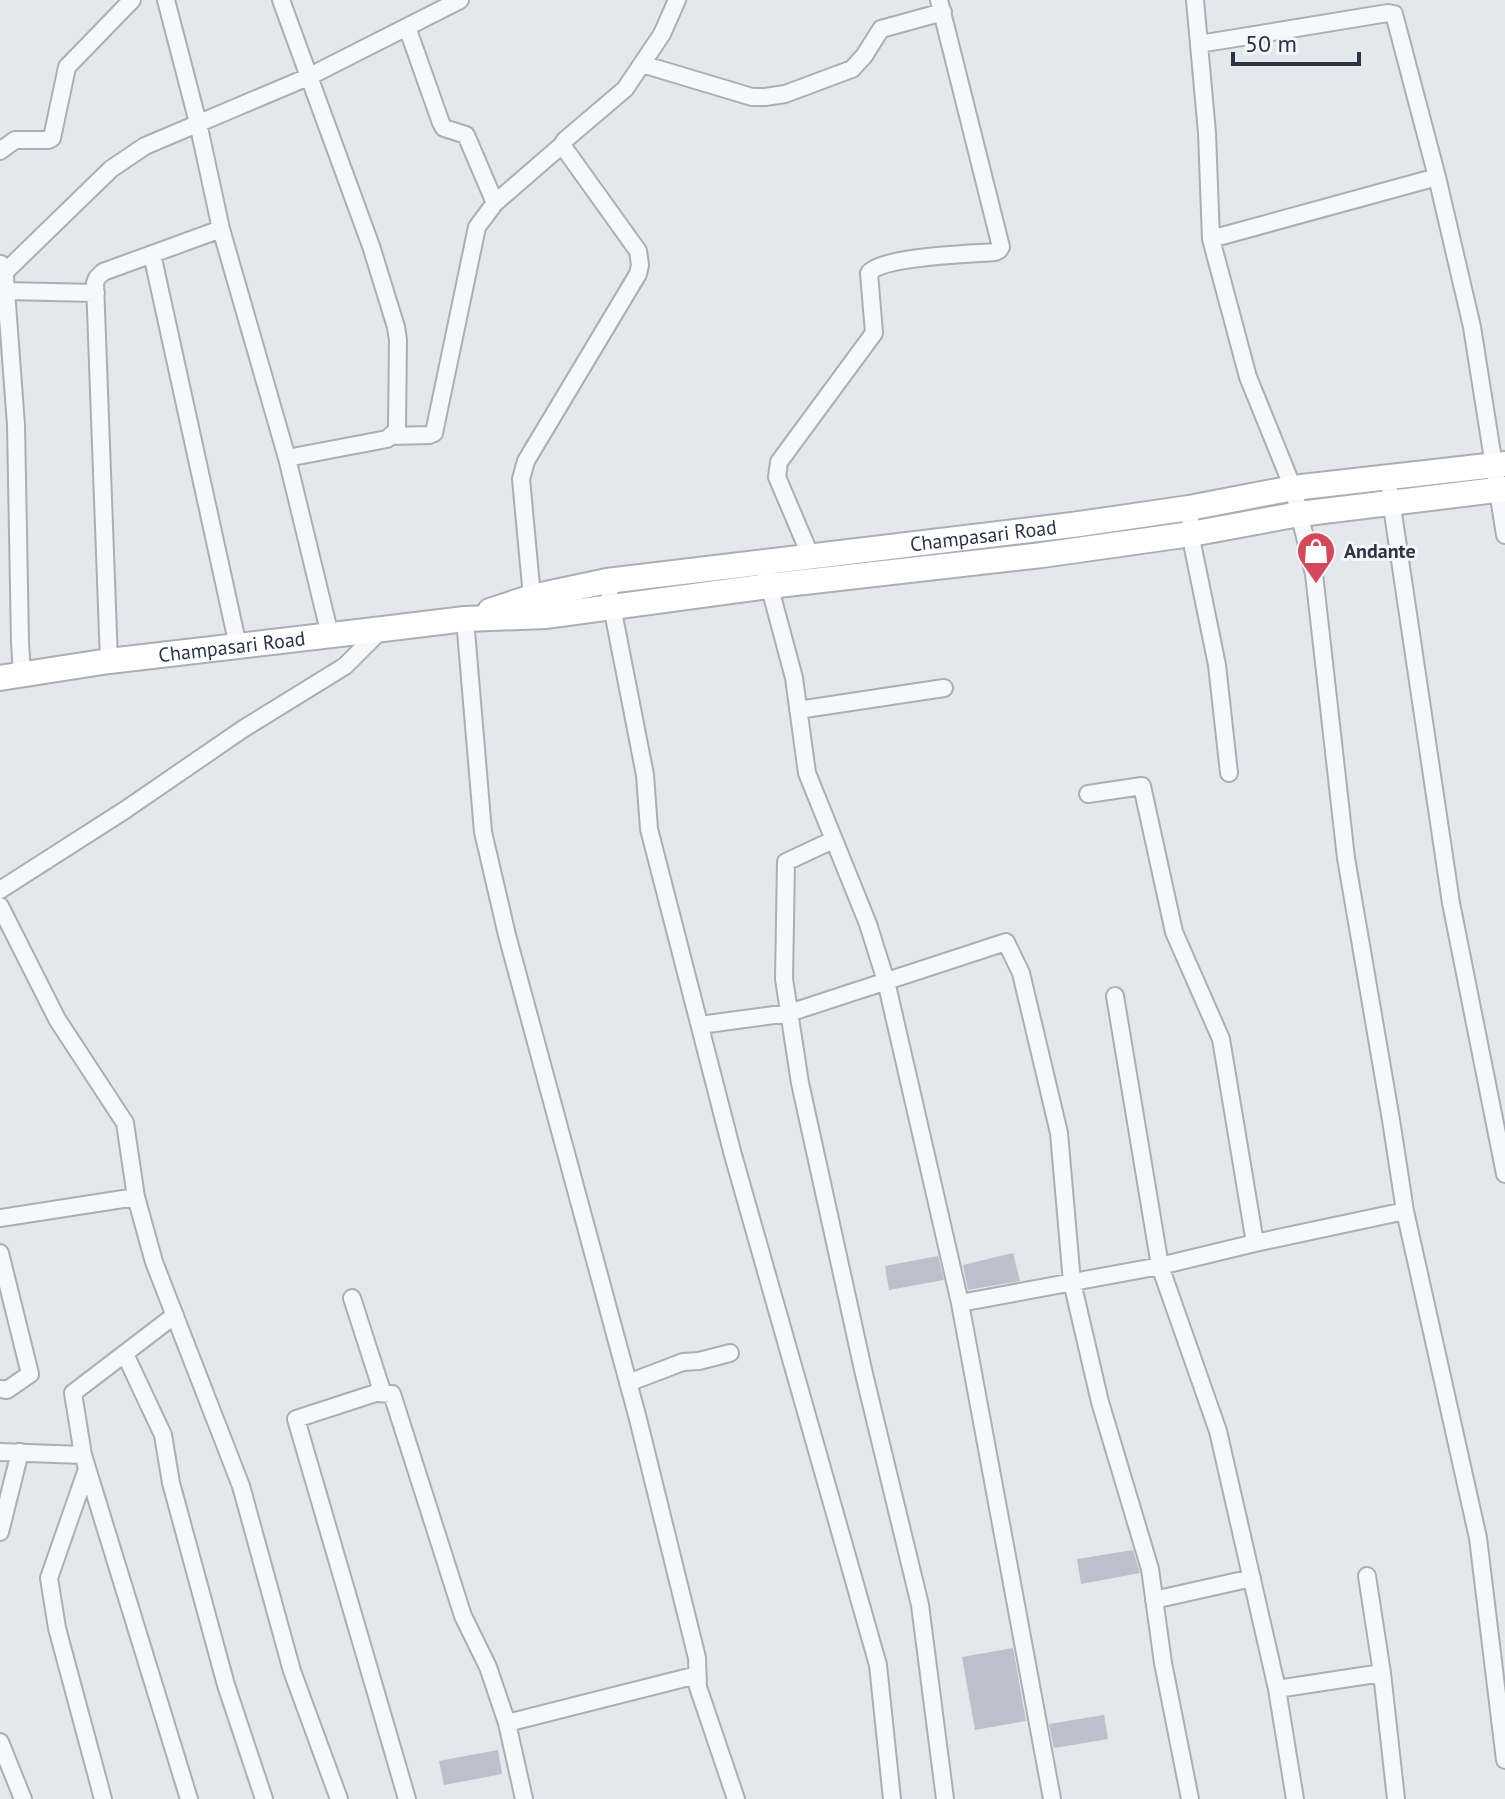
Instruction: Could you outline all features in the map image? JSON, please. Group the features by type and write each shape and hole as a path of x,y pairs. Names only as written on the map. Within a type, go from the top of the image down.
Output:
{"main road":[{"name":"Champasari Road","path":"465,619 532,597 607,581 766,575 1042,555 1191,534 1299,514 1389,491 1501,478"},
{"name":"Champasari Road","path":"11,676 109,661 465,619 532,617 612,608 766,575 811,557 1072,525 1189,508 1293,488 1389,491"}],"street":[{"path":"0,151 13,140 52,138 69,63 132,0"},
{"path":"166,0 221,229 287,458 330,635"},
{"path":"281,0 371,246 398,340 397,427 391,436 287,458"},
{"path":"11,676 6,291 2,268 111,169 145,146 308,77 460,0"},
{"path":"391,436 429,435 435,431 477,227 495,203 625,89 662,34 677,0"},
{"path":"1195,0 1207,133 1211,239 1248,377 1293,488 1314,574 1346,858 1405,1211 1478,1538 1505,1760"},
{"path":"642,64 752,97 785,94 852,69 881,29 941,6 1001,247 995,252 896,261 878,266 869,273 874,333 779,462 777,470 777,477 811,557"},
{"path":"1199,44 1394,14 1472,327 1501,478 1505,535"},
{"path":"407,27 441,123 444,128 466,135 495,203"},
{"path":"532,597 522,471 638,274 640,265 638,251 562,145"},
{"path":"1211,239 1437,177"},
{"path":"109,661 97,278 103,272 221,229"},
{"path":"152,254 238,646"},
{"path":"6,291 96,293"},
{"path":"1389,491 1451,903 1505,1174"},
{"path":"1189,508 1193,548 1217,665 1229,773"},
{"path":"766,575 794,678 807,773 868,924 886,981 960,1303 1052,1799"},
{"path":"607,581 645,775 649,829 733,1155 878,1665 892,1799"},
{"path":"465,619 483,832 507,935 628,1383 697,1658 698,1687 736,1799"},
{"path":"0,890 243,729 345,666 383,629"},
{"path":"798,710 944,688"},
{"path":"1088,794 1142,786 1174,932 1221,1039 1255,1243"},
{"path":"833,840 786,862 784,979 800,1083 864,1374 920,1605 945,1799"},
{"path":"0,906 57,1019 125,1123 136,1197 154,1262 241,1486 292,1671 339,1799"},
{"path":"700,1025 789,1013 1006,942 1021,973 1059,1133 1072,1282 1100,1402 1150,1569 1163,1663 1190,1799"},
{"path":"1115,996 1160,1266 1218,1431 1277,1689 1295,1799"},
{"path":"0,1218 136,1197"},
{"path":"960,1303 1160,1266 1405,1211"},
{"path":"0,1253 30,1374 7,1390 0,1389"},
{"path":"352,1298 382,1391 378,1393"},
{"path":"175,1315 73,1393 85,1462 189,1799"},
{"path":"628,1383 683,1362 730,1353"},
{"path":"125,1354 163,1435 171,1483 226,1685 264,1799"},
{"path":"407,1799 296,1419 378,1393 392,1394 463,1616 488,1667 507,1723 524,1799"},
{"path":"0,1452 85,1462"},
{"path":"0,1532 20,1452"},
{"path":"85,1462 49,1578 57,1628 103,1799"},
{"path":"1367,1576 1396,1799"},
{"path":"1154,1600 1252,1578"},
{"path":"1277,1689 1382,1673"},
{"path":"507,1723 697,1675"},
{"path":"0,1742 23,1799"}],"building":[{"path":"1013,1253 1020,1281 968,1290 963,1265"},
{"path":"938,1256 944,1280 889,1290 885,1266"},
{"path":"1133,1550 1140,1573 1081,1584 1077,1559"},
{"path":"1013,1648 1026,1721 975,1730 962,1657"},
{"path":"1104,1715 1108,1739 1054,1748 1049,1724"},
{"path":"498,1750 502,1774 444,1785 439,1761"}],"place":[{"name":"Andante","path":"1316,585"}]}
